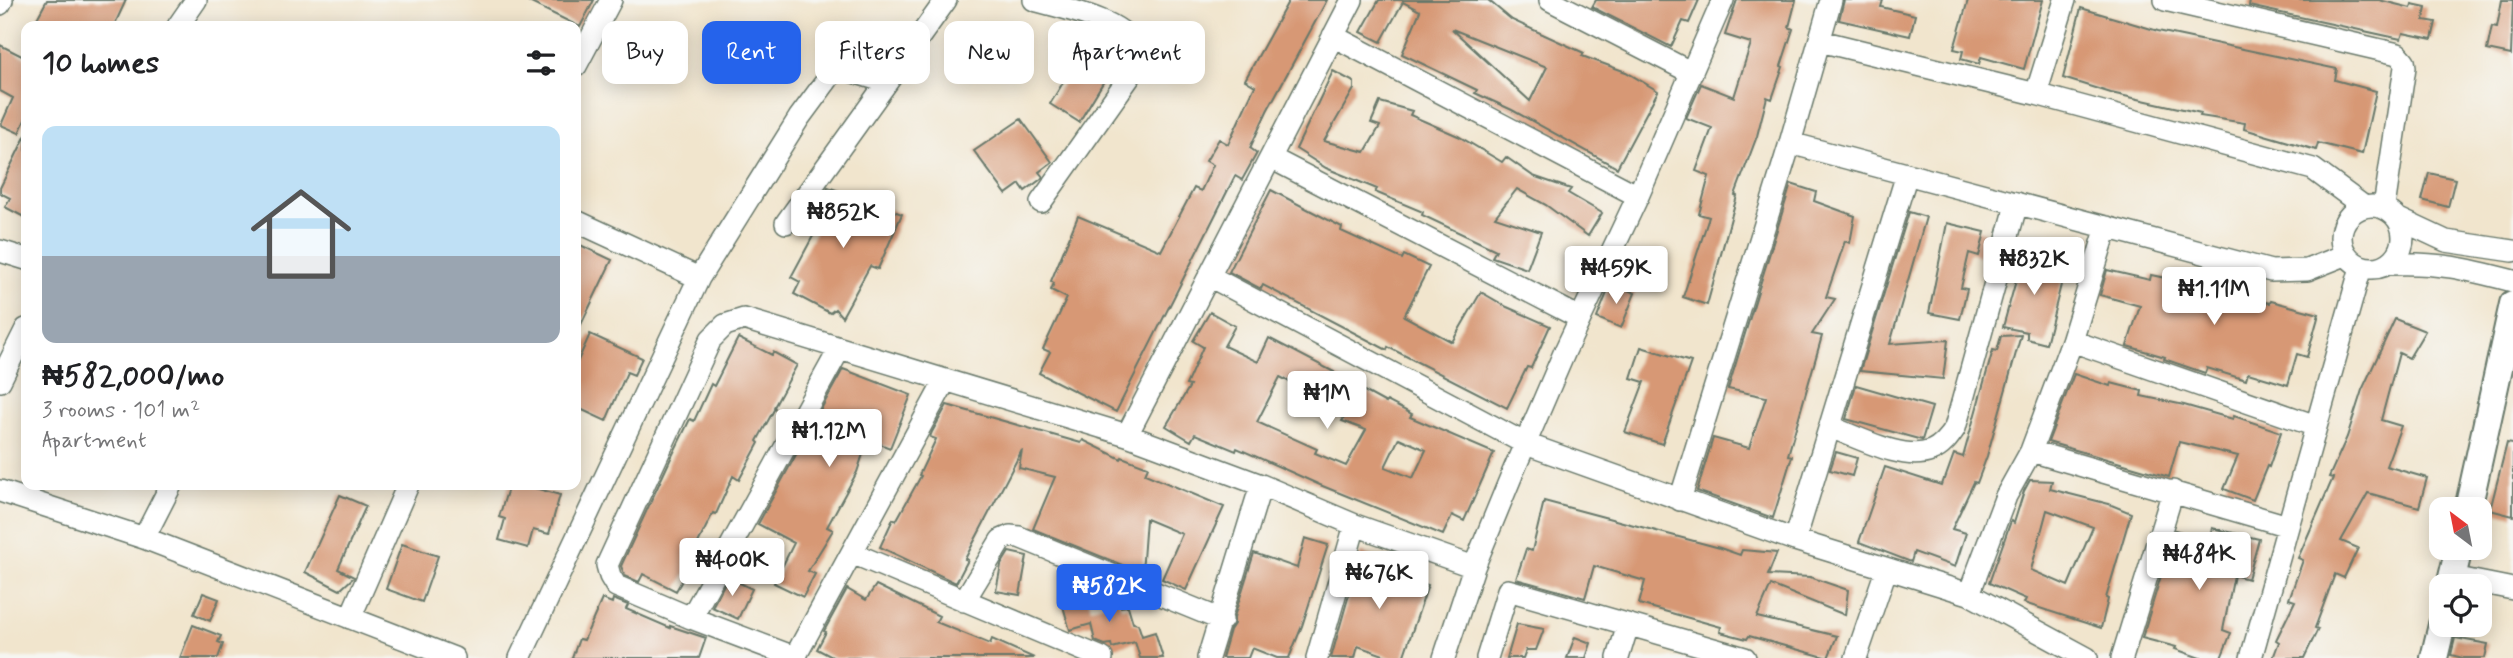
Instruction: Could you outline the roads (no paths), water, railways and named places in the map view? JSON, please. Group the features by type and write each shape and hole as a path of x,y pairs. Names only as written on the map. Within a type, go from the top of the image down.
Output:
{"street":[{"path":"182,21 196,0"},
{"path":"581,57 611,0"},
{"path":"930,22 946,0"},
{"path":"1034,0 1108,23 1125,33 1135,48 1133,72 1041,202"},
{"path":"1128,435 1352,0"},
{"path":"1550,0 1692,73"},
{"path":"1444,658 1474,567 1526,444 1723,0"},
{"path":"1680,500 1831,0"},
{"path":"2036,94 2065,0"},
{"path":"2165,0 2402,57 2405,67 2382,211"},
{"path":"1333,36 1638,196"},
{"path":"1820,41 2036,94 2313,169 2382,211 2446,241 2513,251"},
{"path":"520,658 699,278 799,118 824,84"},
{"path":"786,223 885,84"},
{"path":"1790,143 2271,271 2307,270 2353,261 2375,269 2390,264 2431,263 2456,266 2513,281"},
{"path":"1271,158 1580,318"},
{"path":"1796,540 1908,174"},
{"path":"1830,427 1900,453 1914,455 1932,451 1944,443 1955,428 2017,203"},
{"path":"2251,658 2316,426 2353,261 2340,236 2347,217 2382,211"},
{"path":"2382,211 2404,235 2401,251 2390,264"},
{"path":"581,223 699,278"},
{"path":"1969,594 2006,496 2031,452 2072,341 2107,227"},
{"path":"0,251 21,257"},
{"path":"1209,275 1526,444 1796,540 1969,594 2087,658"},
{"path":"2471,497 2509,339 2513,304"},
{"path":"945,381 796,658 617,586 610,576 607,565 711,339 725,325 744,319 1128,435 1261,485 1355,525 1474,567"},
{"path":"0,381 21,339"},
{"path":"2072,341 2316,426"},
{"path":"691,618 840,348"},
{"path":"2031,452 2288,526"},
{"path":"1208,658 1222,620 1261,485"},
{"path":"144,538 168,490"},
{"path":"350,618 406,490"},
{"path":"0,491 144,538 454,658"},
{"path":"2122,658 2173,491"},
{"path":"1317,658 1355,525"},
{"path":"964,601 1002,540 1010,536 1020,537 1222,620"},
{"path":"852,553 1102,658"},
{"path":"1856,658 1886,570"},
{"path":"2492,587 2513,589"},
{"path":"1487,658 1508,590 1743,658"},
{"path":"1618,658 1628,625"},
{"path":"2434,658 2439,637"}]}
